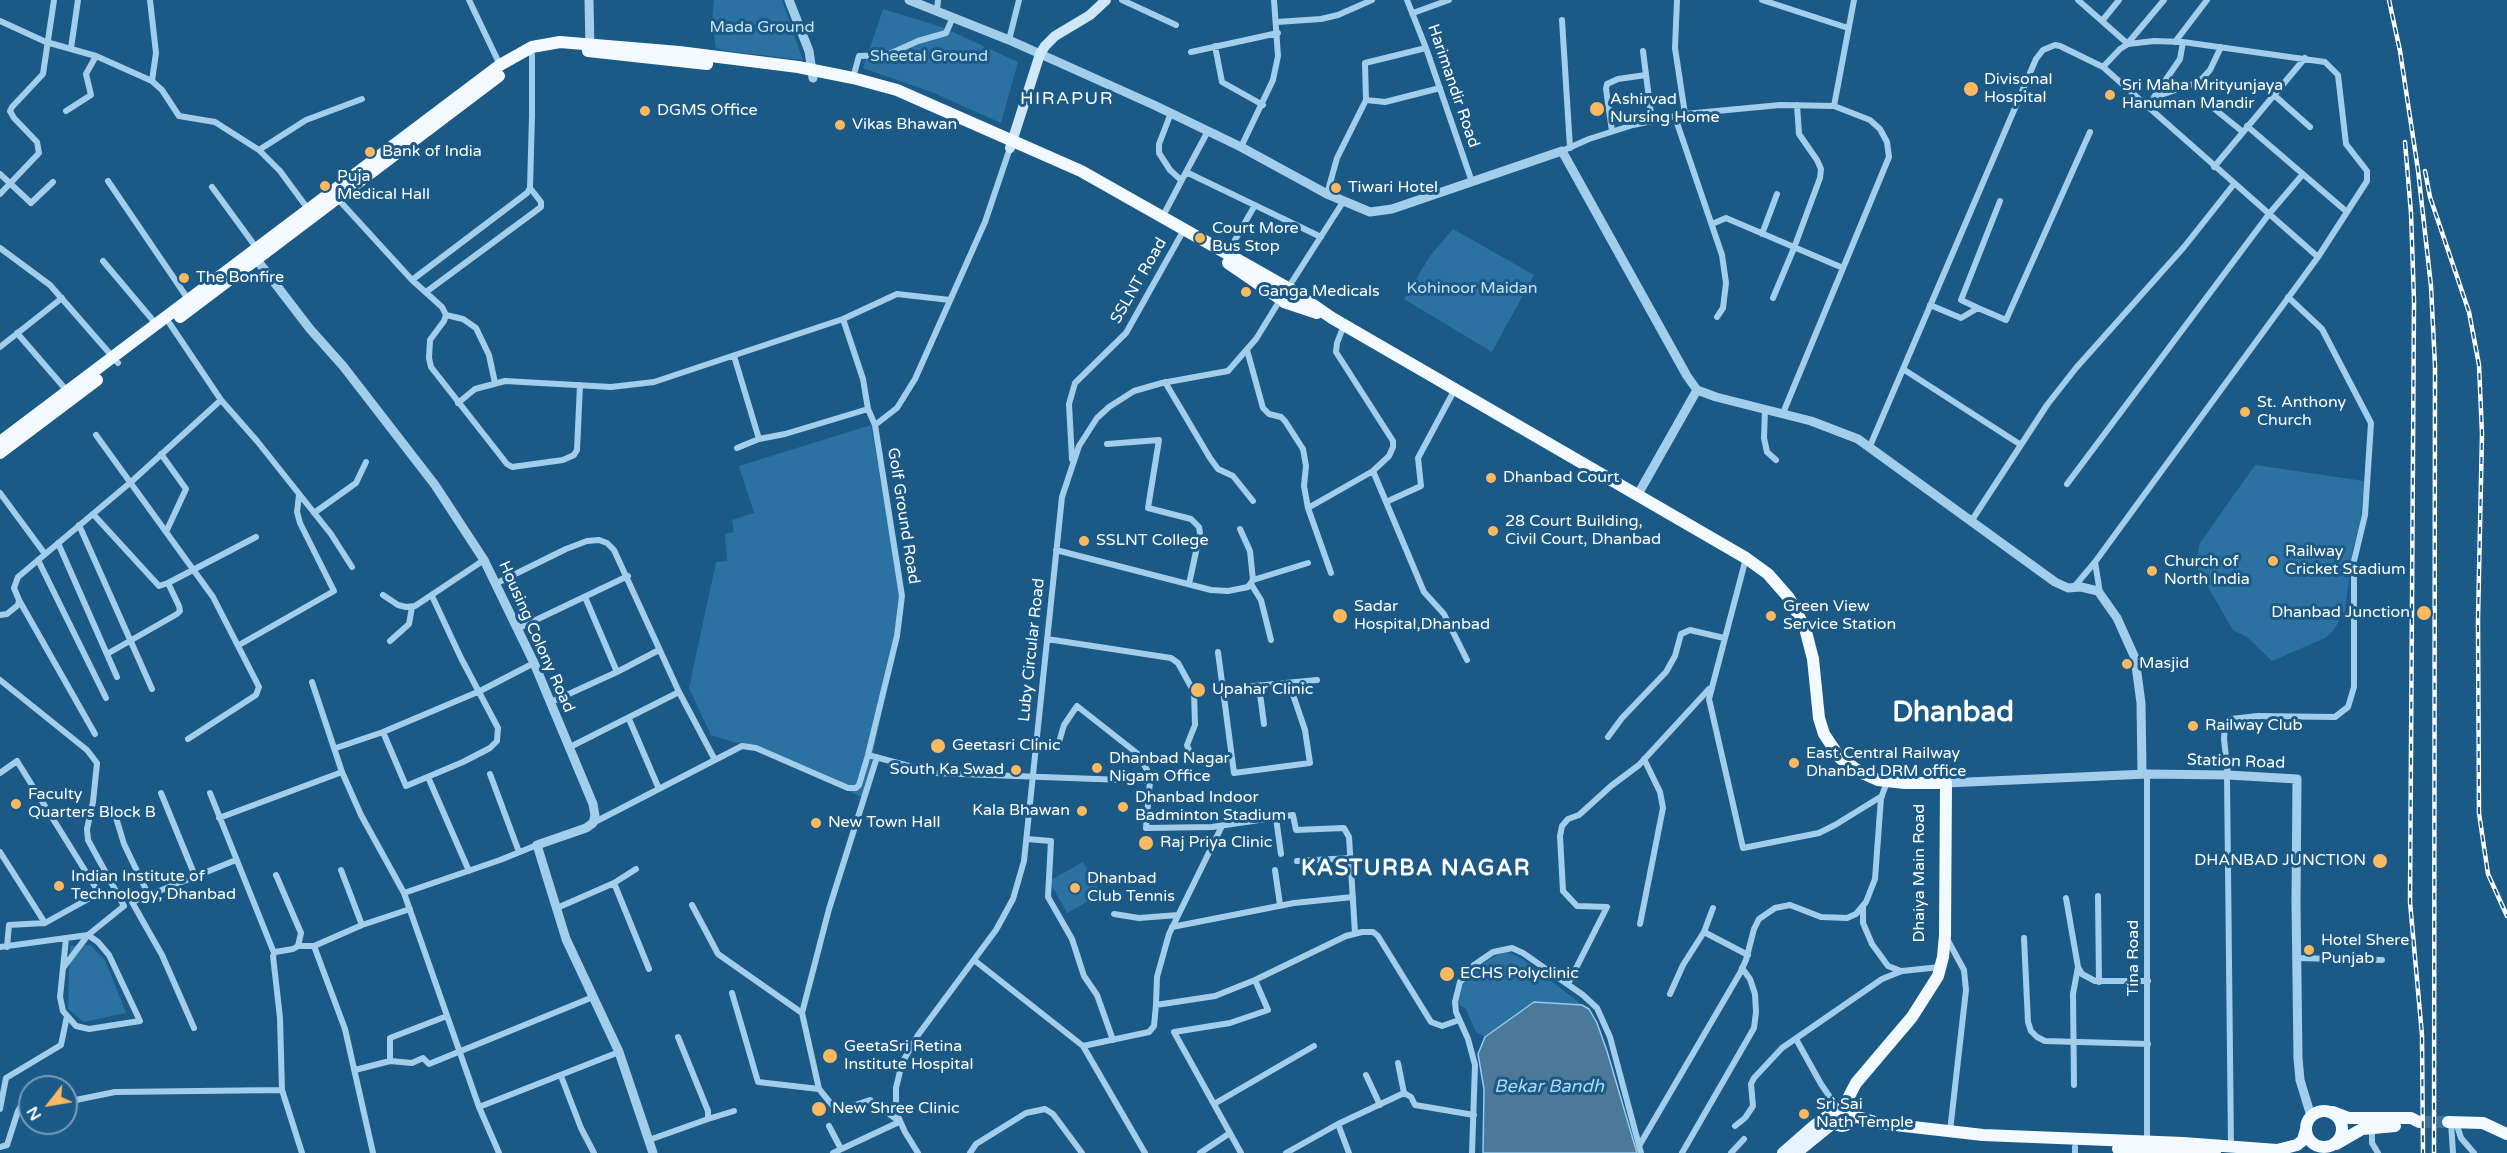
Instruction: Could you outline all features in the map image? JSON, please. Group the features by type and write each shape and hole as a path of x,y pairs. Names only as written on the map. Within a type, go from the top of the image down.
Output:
{"highway":[{"path":"0,442 68,392 170,324 308,209 500,65 532,47 560,42 590,48"},
{"path":"0,453 188,299 337,198 507,69 532,55 557,50 590,48 689,53 813,74 853,78 915,97 1227,254 1285,294"},
{"path":"813,74 904,101 1081,171 1163,216 1238,270 1332,318 1746,558 1779,584 1805,628 1813,659 1819,718 1831,747 1849,766 1870,777 1887,782 1941,783"},
{"name":"Dhaiya Main Road","path":"1937,968 1945,935 1941,783"},
{"name":"Dhaiya Main Road","path":"1840,1113 1856,1083 1923,1003 1935,983 1941,783"},
{"path":"2306,1129 2311,1141 2318,1146 2331,1146 2342,1133 2342,1124 2337,1116 2329,1111"},
{"path":"1840,1113 1879,1130 2075,1150 2231,1146 2288,1149 2301,1143 2311,1116 2329,1111 2349,1118 2411,1118 2418,1122 2411,1125 2362,1129 2331,1146 2311,1153"},
{"path":"1840,1113 1867,1121 1950,1132 2094,1140 2148,1148 2216,1153"},
{"path":"2451,1121 2483,1123 2507,1134"},
{"path":"2483,1123 2507,1142"}],"main road":[{"path":"1011,144 1040,54 1055,36 1084,20 1106,0"},
{"name":"Dhaiya Main Road","path":"1783,1153 1815,1125 1840,1113"},
{"name":"Dhaiya Main Road","path":"1796,1153 1840,1113"}],"street":[{"path":"0,194 39,153 37,142 10,111 12,106 43,74 54,0"},
{"path":"71,48 78,0"},
{"path":"150,0 156,53 152,81"},
{"path":"469,0 500,65"},
{"path":"590,0 590,48"},
{"path":"789,0 804,35 813,74"},
{"path":"909,0 938,5 952,16 1171,113 1362,210 1380,212 1472,182 1611,131 1685,114 1797,105 1834,106 1870,120 1880,129 1887,142 1889,157 1783,413"},
{"path":"1009,40 1019,0"},
{"path":"1122,0 1176,25"},
{"path":"1241,147 1274,80 1278,57 1278,33 1274,0"},
{"path":"1276,22 1330,17 1372,0"},
{"name":"Harimandir Road","path":"1407,0 1472,182"},
{"path":"1413,13 1449,0"},
{"path":"1677,0 1675,48 1685,114"},
{"path":"1762,0 1848,28"},
{"path":"1834,106 1854,0"},
{"path":"2078,0 2128,44"},
{"path":"2102,21 2119,0"},
{"path":"2103,67 2128,44 2163,0"},
{"path":"2175,42 2207,0"},
{"path":"853,78 859,56 887,55 918,41 946,33 952,16"},
{"path":"1562,20 1566,149 1687,376 1697,390 1716,397 1783,413 1841,432 1870,446 2055,582 2062,586 2090,588 2100,593"},
{"path":"0,21 46,42 96,56 152,81 162,90 179,116 215,122 259,150 280,171 308,209"},
{"path":"1191,52 1278,33"},
{"path":"2074,587 2095,562 2318,257 2367,182 2367,171 2346,144 2338,75 2325,62 2183,42 2128,44"},
{"path":"2152,100 2180,60 2183,42"},
{"path":"1215,46 1222,82 1263,105"},
{"path":"1870,446 2039,54 2048,47 2060,46 2103,67 2318,257"},
{"path":"2144,104 2199,82 2210,70 2221,47"},
{"path":"1327,194 1337,158 1366,100 1365,63 1426,48"},
{"path":"1643,51 1652,122"},
{"path":"412,280 523,197 530,188 532,55"},
{"path":"66,111 91,95 86,74 96,56"},
{"path":"2214,166 2305,58"},
{"path":"1611,131 1607,84 1618,79 1646,75"},
{"path":"1366,100 1385,102 1440,88"},
{"path":"2274,95 2310,127"},
{"path":"259,150 306,120 362,99"},
{"path":"1773,298 1820,178 1821,169 1799,134 1797,105"},
{"path":"2212,107 2242,132"},
{"path":"1171,113 1159,144 1159,153 1170,170 1181,180"},
{"path":"1675,117 1722,255 1726,283 1722,308 1717,317"},
{"path":"2247,126 2347,212"},
{"path":"1163,216 1208,131"},
{"path":"2000,201 1961,300 2007,320 2091,132"},
{"path":"875,425 897,408 915,379 985,222 1011,144"},
{"path":"1186,172 1321,237"},
{"path":"0,174 31,203 53,182"},
{"path":"2067,484 2269,214 2303,174"},
{"path":"108,181 188,299"},
{"path":"1972,520 2047,405 2184,247 2234,184"},
{"path":"212,187 256,254"},
{"path":"426,292 541,207 541,202 530,188"},
{"path":"1762,234 1777,194"},
{"path":"337,198 412,280 442,308 446,315 463,319 476,328 489,355 495,382"},
{"name":"Luby Circular Road","path":"918,1153 899,1122 896,1112 896,1088 902,1063 918,1035 996,930 1013,899 1019,880 1027,839 1062,497 1072,462 1087,432 1108,407 1134,391 1165,382 1228,371 1257,339 1343,202"},
{"path":"1227,254 1255,205"},
{"path":"1712,224 1726,218 1843,268"},
{"name":"SSLNT Road","path":"1072,462 1069,404 1075,383 1126,333 1182,231"},
{"path":"0,248 50,285 116,360"},
{"name":"Housing Colony Road","path":"256,254 310,329 343,366 435,485 484,560 534,663 593,804 595,816 593,824"},
{"path":"103,261 156,324"},
{"path":"458,403 469,392 495,382 611,387 654,382 843,319 897,294 950,300"},
{"path":"2231,1146 2228,775 2224,739 2225,725 2231,719 2258,716 2335,717 2348,707 2354,687 2354,561 2365,515 2371,423 2322,329 2288,297"},
{"path":"0,347 62,298"},
{"path":"1930,305 1961,318 1978,308"},
{"path":"446,315 430,340 431,367 507,464 512,466 563,460 574,455 580,385"},
{"name":"Golf Ground Road","path":"715,760 742,746 748,746 853,789 860,782 868,755 897,636 902,596 875,425 868,409 863,379 843,319"},
{"path":"170,324 221,400 257,441 331,534 352,567"},
{"path":"1308,508 1373,471 1389,456 1393,447 1393,441 1336,352 1344,325"},
{"path":"17,333 68,392"},
{"path":"1247,350 1263,408 1269,414 1281,417 1285,421 1303,449 1306,466 1304,486 1308,508 1331,573"},
{"path":"734,356 759,439"},
{"path":"1903,369 2021,445"},
{"path":"1165,382 1214,464 1233,476 1253,501"},
{"path":"1386,502 1421,486 1418,458 1455,389"},
{"path":"1637,496 1697,390"},
{"path":"95,734 19,600 14,588 15,582 131,482 221,400"},
{"path":"737,448 759,439 785,434 868,409"},
{"path":"1765,409 1764,438 1767,452 1776,460"},
{"path":"96,435 213,597 256,677 258,691 256,695 188,739"},
{"path":"1107,444 1159,440 1148,508 1191,519 1199,527 1200,533 1189,584"},
{"path":"161,454 186,489 166,532"},
{"path":"314,513 356,483 366,462"},
{"path":"1373,471 1424,592 1444,614 1467,660"},
{"path":"0,493 45,554"},
{"path":"239,645 334,591 300,523 297,512 299,495"},
{"path":"93,514 159,586 168,584 256,537"},
{"path":"80,525 152,689"},
{"path":"1240,529 1253,561 1252,582 1261,600 1271,640"},
{"path":"404,893 586,828 715,760 659,650 615,550 607,543 598,540 587,541 497,584"},
{"path":"58,543 117,677"},
{"path":"1056,550 1189,584 1228,591 1308,563"},
{"path":"1746,558 1711,686 1710,705 1743,848 1819,833 1882,796"},
{"path":"38,560 106,698"},
{"path":"383,595 398,605 412,607 484,560"},
{"path":"2095,562 2100,593 2117,618 2134,658 2141,704 2144,774"},
{"path":"518,629 627,576"},
{"path":"107,654 180,611 168,584"},
{"path":"383,732 406,786 463,762 490,748 497,741 498,728 432,596"},
{"path":"585,597 617,672"},
{"path":"0,615 14,610 19,600"},
{"path":"390,641 409,624 412,607"},
{"path":"1608,737 1622,718 1666,672 1675,656 1681,634 1689,630 1724,638"},
{"path":"1047,639 1171,658 1178,663 1194,692 1195,725 1187,746 1190,753 1201,760 1232,758"},
{"path":"549,703 659,650"},
{"path":"1218,652 1234,773 1310,763 1305,730 1289,683"},
{"path":"336,748 383,732 480,690 534,663"},
{"path":"0,680 87,750 97,763 93,802 87,829 88,840 124,906 88,935 63,968"},
{"path":"1223,689 1317,680"},
{"path":"312,682 336,748 342,772 361,815 404,893 479,1107 499,1153"},
{"path":"1259,686 1264,724"},
{"path":"1568,984 1607,907 1577,906 1563,891 1560,830 1565,822 1579,815 1644,759 1711,686"},
{"path":"568,748 679,692"},
{"path":"1036,749 1049,749 1059,742 1064,725 1077,705 1138,754 1147,770 1150,781 1146,828 1222,826 1293,815 1296,830 1344,828 1349,833 1355,933"},
{"path":"629,719 659,789"},
{"path":"868,755 935,773 1150,781"},
{"path":"833,1153 899,1122 870,1100 837,1111 819,1089 802,1013 829,909 877,757"},
{"path":"1640,924 1663,808 1660,792 1644,759"},
{"path":"0,773 17,761 99,893 45,923 9,925 3,947 88,935 98,942 109,955 140,1021 89,1029 76,1026 63,1011 60,996 66,939"},
{"path":"219,818 342,772"},
{"path":"490,774 519,852"},
{"name":"Station Road","path":"1941,783 2144,774 2297,779 2296,958 2300,1080 2311,1116"},
{"name":"Tina Road","path":"2144,774 2148,1148"},
{"path":"428,777 469,871"},
{"path":"1887,782 1882,796 1875,879 1864,906 1863,923 1872,944 1888,966 1902,971"},
{"path":"210,793 274,953 280,1018 282,1090 302,1153"},
{"path":"161,794 195,876"},
{"path":"114,811 124,844 149,896"},
{"path":"1276,818 1281,854"},
{"path":"1083,1047 1152,1030 1157,977 1172,927 1222,826"},
{"path":"1027,839 1051,841 1048,897 1072,939 1084,976 1097,995 1113,1040"},
{"path":"537,845 566,939 619,1052 653,1153"},
{"path":"0,852 45,923"},
{"path":"1297,861 1351,858"},
{"path":"194,1028 162,955 132,902 236,860"},
{"path":"557,908 609,884 614,884 636,869"},
{"path":"341,870 362,925"},
{"path":"1275,870 1280,905"},
{"path":"274,953 293,950 298,946 301,933 276,875"},
{"path":"614,884 650,969"},
{"path":"2098,896 2099,982"},
{"path":"1172,927 1280,905 1353,897"},
{"path":"2066,898 2078,967 2073,994 2074,1085"},
{"path":"692,905 718,954 802,1013"},
{"path":"1640,1150 1742,968 1748,956 1756,923 1775,908 1790,905 1816,916 1839,920 1851,917 1864,906"},
{"path":"1670,994 1683,965 1704,932 1713,908"},
{"path":"298,946 314,946 362,925 410,909"},
{"path":"1114,914 1139,918 1178,915"},
{"path":"1156,1004 1205,999 1256,980 1355,933 1373,932 1378,936 1431,1022 1442,1026 1459,1020"},
{"path":"1704,932 1748,956"},
{"path":"1945,935 1964,970 1966,990 1950,1132"},
{"path":"2024,938 2028,1022 2031,1031 2045,1041 2148,1044"},
{"path":"314,946 345,1029 372,1153"},
{"path":"1472,1153 1474,1065 1470,1045 1459,1020 1455,1002 1460,982 1474,965 1499,950 1517,950 1591,1002 1602,1017 1610,1037 1640,1150"},
{"path":"2296,958 2382,960"},
{"path":"974,960 1083,1047 1145,1153"},
{"path":"2078,967 2088,978 2099,982 2148,981"},
{"path":"1682,1153 1754,1028 1755,994 1750,979 1742,968"},
{"path":"1735,1126 1745,1118 1753,1106 1751,1084 1754,1078 1775,1054 1872,984 1902,971 1937,968"},
{"path":"1241,1153 1174,1032 1230,1023 1268,1010 1256,980"},
{"path":"732,993 758,1082 819,1089"},
{"path":"354,1070 390,1061 412,1063 423,1058 429,1064 593,997"},
{"path":"0,1109 6,1077 61,1045 67,1016"},
{"path":"390,1061 390,1038 447,1016"},
{"path":"678,1037 708,1111 708,1119"},
{"path":"1796,1039 1840,1113"},
{"path":"1214,1104 1314,1046"},
{"path":"479,1107 619,1052"},
{"path":"1398,1063 1404,1093 1411,1097 1415,1105 1474,1115"},
{"path":"561,1076 581,1128 594,1153"},
{"path":"1366,1076 1380,1105"},
{"path":"78,1100 116,1092 282,1090"},
{"path":"1286,1153 1338,1124 1404,1093"},
{"path":"970,1153 976,1144 1026,1113 1045,1109 1053,1114 1082,1153"},
{"path":"0,1147 7,1144 18,1110"},
{"path":"649,1140 734,1111"},
{"path":"2451,1121 2453,1153"},
{"path":"2451,1121 2461,1138 2474,1153"},
{"path":"1338,1124 1349,1153"},
{"path":"830,1126 841,1149"},
{"path":"2372,1127 2372,1143 2378,1153"},
{"path":"1200,1153 1230,1133"},
{"path":"1731,1153 1744,1139"}],"green space":[{"name":"Mada Ground","path":"714,0 782,0 803,60 716,48 712,22"},
{"name":"Sheetal Ground","path":"883,9 942,27 1018,62 1001,123 934,93 863,68"},
{"name":"Kohinoor Maidan","path":"1453,229 1534,275 1492,352 1404,299 1430,256"},
{"path":"871,425 900,596 898,632 864,798 756,749 711,735 689,688 716,562 727,561 725,534 734,532 732,520 754,513 739,466"},
{"name":"Railway Cricket Stadium","path":"2255,465 2364,481 2360,524 2353,548 2345,611 2333,631 2325,638 2272,661 2247,637 2233,630 2195,565 2200,543"},
{"name":"Dhanbad Club Tennis","path":"1083,862 1101,894 1067,913 1049,881"},
{"path":"90,945 105,960 126,1013 84,1022 68,1009 70,946"},
{"path":"1508,952 1524,960 1582,1005 1534,1002 1485,1037 1476,1032 1466,1009 1458,1004 1463,983 1473,969 1501,953"}],"water":[{"name":"Bekar Bandh","path":"1534,1002 1582,1005 1589,1009 1597,1023 1607,1051 1637,1153 1483,1153 1484,1089 1478,1054 1485,1037"}],"tunnel":[{"path":"2419,1122 2448,1122"}],"railway":[{"path":"2389,0 2400,51 2418,170 2431,286 2435,366 2434,1153"},
{"path":"2405,142 2411,213 2414,301 2410,902 2422,1035 2423,1153"},
{"path":"2425,171 2430,197 2469,312 2479,365 2482,434 2478,620 2479,813 2488,874 2507,916"}],"place":[{"name":"Divisonal Hospital","path":"1971,89"},
{"name":"Sri Maha Mrityunjaya Hanuman Mandir","path":"2110,95"},
{"name":"Ashirvad Nursing Home","path":"1597,109"},
{"name":"DGMS Office","path":"645,111"},
{"name":"Vikas Bhawan","path":"840,125"},
{"name":"Bank of India","path":"370,152"},
{"name":"Puja Medical Hall","path":"325,186"},
{"name":"Tiwari Hotel","path":"1336,188"},
{"name":"Court More Bus Stop","path":"1200,238"},
{"name":"The Bonfire","path":"184,278"},
{"name":"Ganga Medicals","path":"1246,292"},
{"name":"St. Anthony Church","path":"2245,412"},
{"name":"Dhanbad Court","path":"1491,478"},
{"name":"28 Court Building, Civil Court, Dhanbad","path":"1493,531"},
{"name":"SSLNT College","path":"1084,541"},
{"name":"Railway Cricket Stadium","path":"2273,561"},
{"name":"Church of North India","path":"2152,571"},
{"name":"Dhanbad Junction","path":"2424,613"},
{"name":"Sadar Hospital,Dhanbad","path":"1340,616"},
{"name":"Green View Service Station","path":"1771,616"},
{"name":"Masjid","path":"2127,664"},
{"name":"Upahar Clinic","path":"1198,690"},
{"name":"Railway Club","path":"2193,726"},
{"name":"Geetasri Clinic","path":"938,746"},
{"name":"East Central Railway Dhanbad DRM office","path":"1794,763"},
{"name":"Dhanbad Nagar Nigam Office","path":"1097,768"},
{"name":"South Ka Swad","path":"1016,770"},
{"name":"Faculty Quarters Block B","path":"16,804"},
{"name":"Dhanbad Indoor Badminton Stadium","path":"1123,807"},
{"name":"Kala Bhawan","path":"1082,811"},
{"name":"New Town Hall","path":"816,823"},
{"name":"Raj Priya Clinic","path":"1146,843"},
{"name":"DHANBAD JUNCTION","path":"2380,861"},
{"name":"Indian Institute of Technology, Dhanbad","path":"59,886"},
{"name":"Dhanbad Club Tennis","path":"1075,888"},
{"name":"Hotel Shere Punjab","path":"2309,950"},
{"name":"ECHS Polyclinic","path":"1447,974"},
{"name":"GeetaSri Retina Institute Hospital","path":"830,1056"},
{"name":"New Shree Clinic","path":"819,1109"},
{"name":"Sri Sai Nath Temple","path":"1804,1114"}],"district":[{"name":"HIRAPUR","path":"1067,99"},
{"name":"Dhanbad","path":"1953,714"},
{"name":"KASTURBA NAGAR","path":"1416,869"}]}
